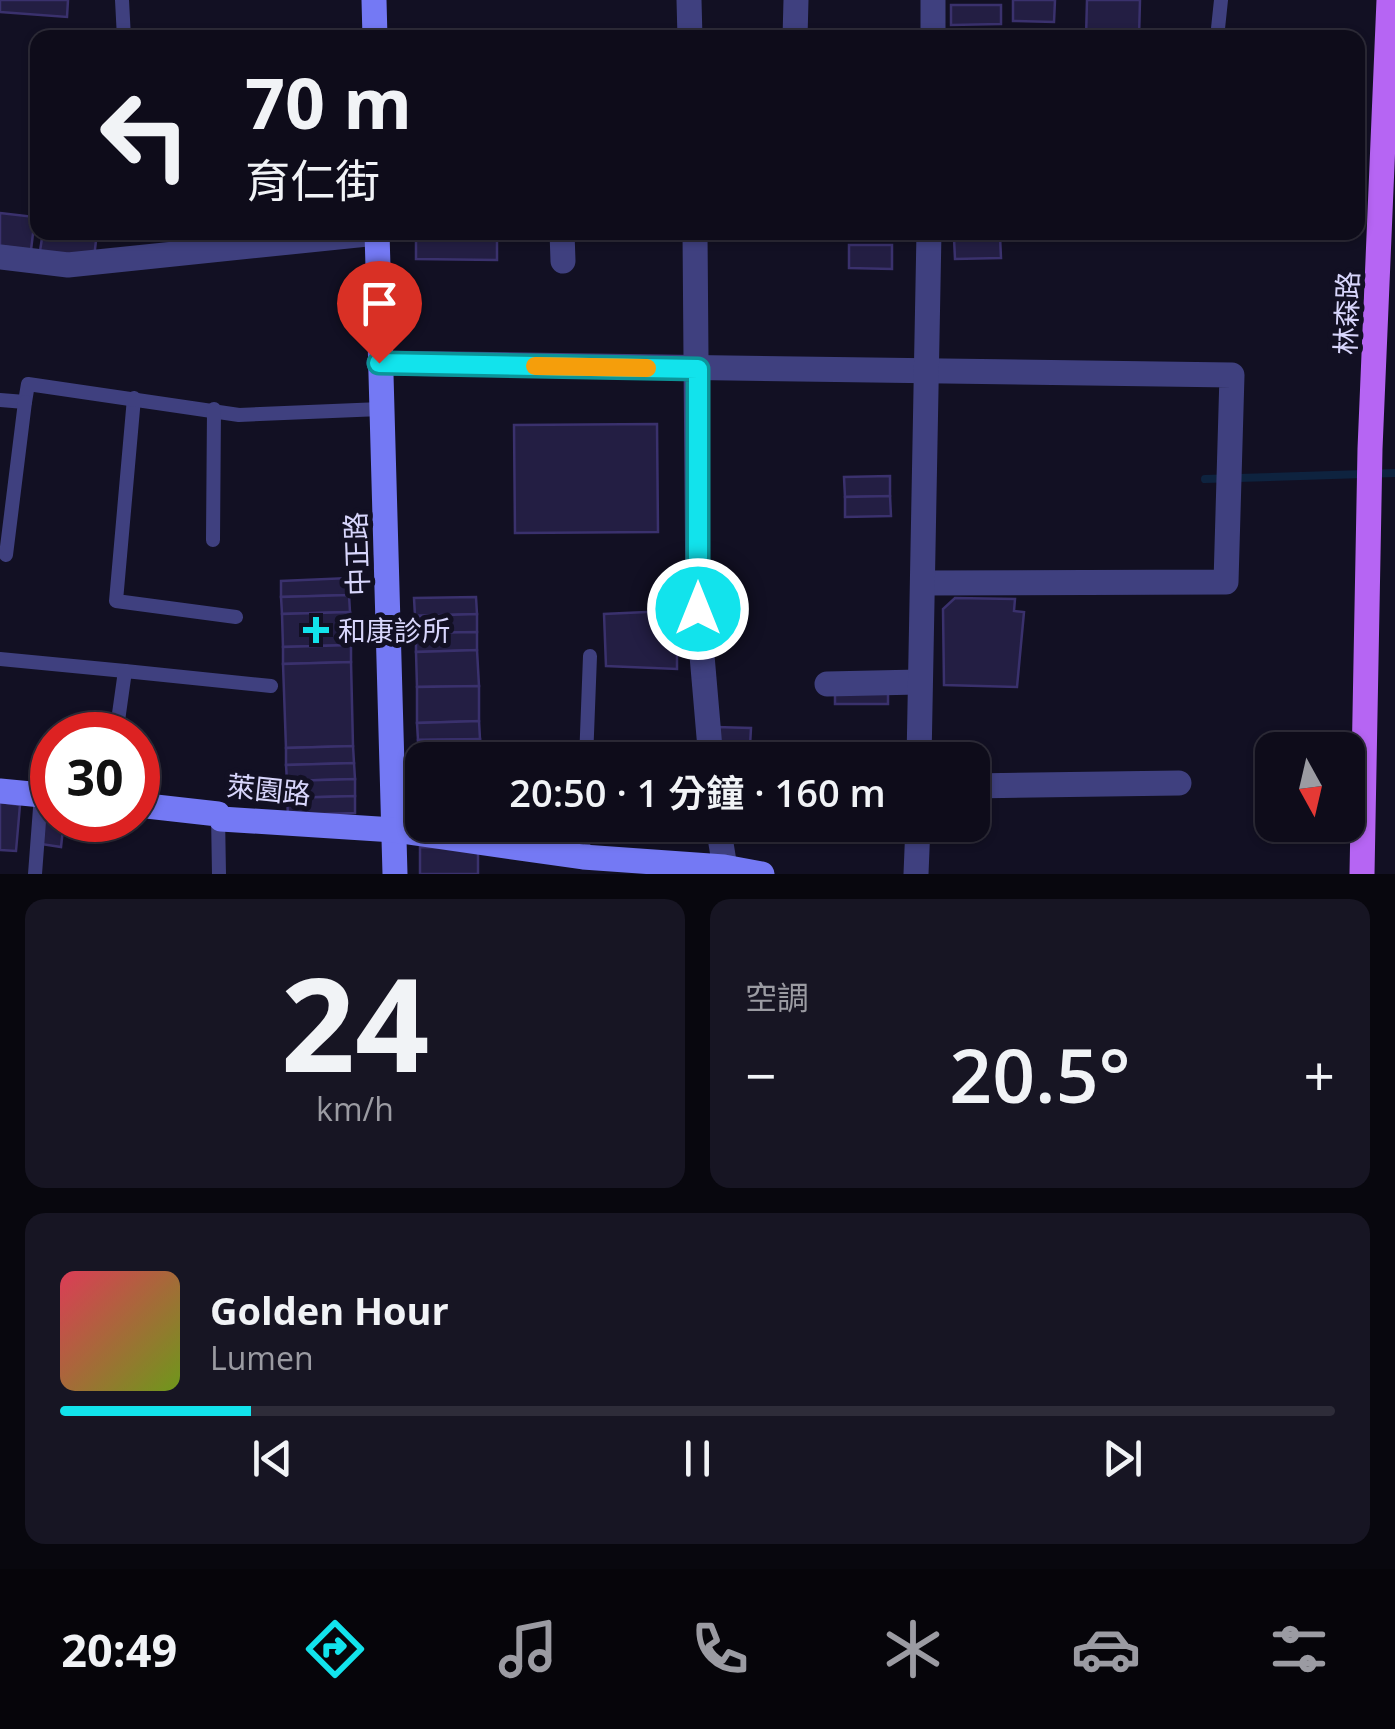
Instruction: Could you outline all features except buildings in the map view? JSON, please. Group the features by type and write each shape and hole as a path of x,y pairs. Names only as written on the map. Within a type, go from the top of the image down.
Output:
{"main road":[{"name":"林森路","path":"1362,874 1370,449 1389,0"}],"street":[{"path":"374,0 375,30"},
{"path":"689,0 690,30"},
{"path":"795,30 796,0"},
{"path":"932,30 933,0"},
{"path":"0,257 68,265 309,240"},
{"name":"中正路","path":"377,240 395,874"},
{"path":"562,240 563,261"},
{"path":"695,240 698,609 709,742"},
{"path":"919,742 930,240"},
{"path":"379,363 1232,375 1226,582 923,583"},
{"path":"827,684 919,682"},
{"path":"990,786 1179,783"},
{"path":"0,791 30,794"},
{"name":"萊園路","path":"160,807 218,814 221,819 394,830 583,857 762,874"},
{"path":"721,842 725,870"},
{"path":"916,874 917,842"}],"lane":[{"path":"122,0 124,30"},
{"path":"1218,30 1221,0"},
{"path":"6,555 28,384 260,415 382,409"},
{"path":"134,398 116,601 236,617"},
{"path":"0,400 25,402"},
{"path":"213,540 214,410"},
{"path":"587,742 590,656"},
{"path":"0,659 271,686"},
{"path":"119,712 125,671"},
{"path":"218,814 218,874"},
{"path":"35,874 40,842"},
{"path":"583,842 583,857"}],"waterway":[{"path":"1205,479 1395,473"}],"slow traffic":[{"path":"535,366 647,368"}],"place":[{"name":"和康診所","path":"316,630"}],"route":[{"path":"379,363 698,369 698,609"}]}
